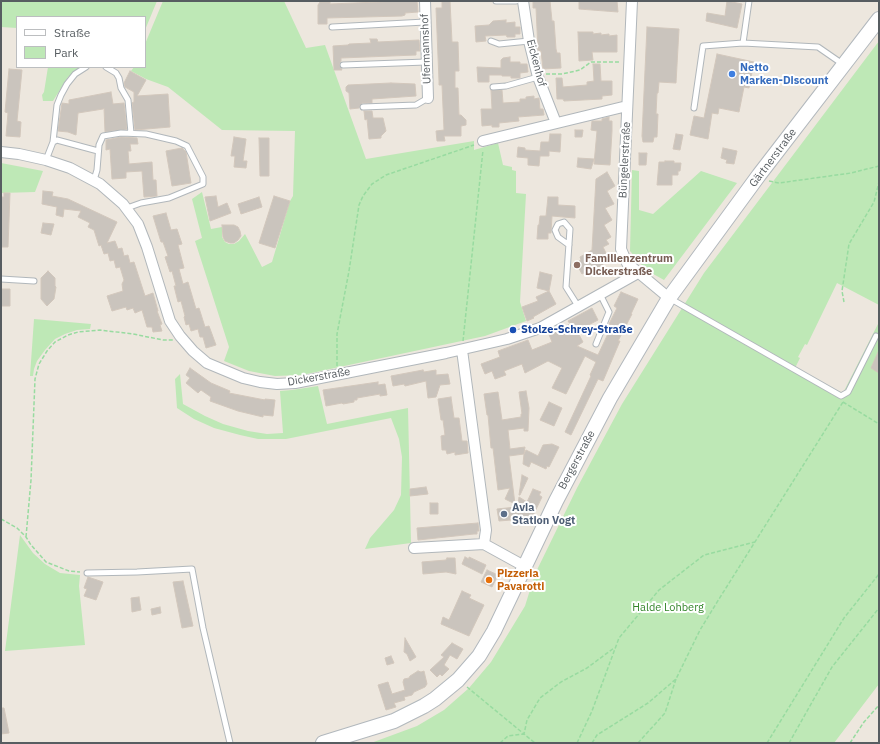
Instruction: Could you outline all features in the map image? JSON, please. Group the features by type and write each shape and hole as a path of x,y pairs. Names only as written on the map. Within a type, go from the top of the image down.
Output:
{"main road":[{"name":"Gärtnerstraße","path":"669,298 759,176 879,19"},
{"name":"Bergerstraße","path":"323,743 394,721 411,713 436,699 458,680 471,666 488,643 556,501 610,398 669,298"}],"street":[{"name":"Ufermannshof","path":"425,1 428,98"},
{"name":"Eickenhof","path":"523,1 529,41 538,76 556,123"},
{"name":"Büngelerstraße","path":"632,1 621,249 627,263 669,298"},
{"path":"484,142 627,106"},
{"name":"Dickerstraße","path":"1,152 46,160 70,168 94,180 127,208 138,224 148,247 170,321 180,336 193,351 207,363 243,378 277,384 295,383 507,340 540,328 638,273"},
{"path":"462,350 486,530 484,544"},
{"path":"414,548 484,544 524,566"}],"lane":[{"path":"496,1 516,1"},
{"path":"743,43 749,1"},
{"path":"332,27 425,22"},
{"path":"491,41 499,44 529,41"},
{"path":"694,108 704,46 743,43 818,47 844,65"},
{"path":"343,65 426,62"},
{"path":"46,160 54,142 57,105 61,95 75,74 84,68"},
{"path":"108,68 116,73 128,100 131,133"},
{"path":"493,87 506,86 538,76"},
{"path":"363,107 416,105 428,98"},
{"path":"94,180 97,170 99,145 103,136 121,133 146,134 183,143 187,146 203,177 203,184 169,198 141,203 127,208"},
{"path":"54,142 60,140 98,151"},
{"path":"569,246 566,287 578,306"},
{"path":"1,279 34,281"},
{"path":"596,344 609,312 600,294"},
{"path":"669,298 841,396 848,392 876,336"},
{"path":"87,572 137,572 192,569 203,628 230,743"}],"path":[{"path":"538,76 562,74 580,70 591,62 629,62"},
{"path":"337,374 337,334 349,271 359,205 363,196 372,184 386,175 484,142 462,350"},
{"path":"759,176 779,183 879,166"},
{"path":"844,302 842,291 849,244 874,202 879,182"},
{"path":"26,537 31,480 35,379 39,364 47,351 55,342 68,335 78,332 100,330 171,341 180,336"},
{"path":"638,743 665,713 676,679 700,630 843,402 879,424"},
{"path":"1,518 17,528 46,562 69,571 87,572"},
{"path":"577,743 592,711 619,638 659,590 704,555 755,542"},
{"path":"766,743 844,618 879,574"},
{"path":"788,743 832,667 879,608"},
{"path":"524,734 527,720 540,698 561,682 587,668 616,647"},
{"path":"592,743 597,735 648,703 676,679"},
{"path":"458,680 535,743"},
{"path":"850,743 864,722 879,704"},
{"path":"500,743 508,736 524,734"}],"green space":[{"path":"1,1 157,1 146,28 146,16 16,16 16,28 1,27"},
{"path":"163,1 284,1 306,48 325,45 366,159 474,141 474,150 498,143 503,165 512,167 512,170 516,171 516,193 526,194 520,302 526,321 485,336 302,375 275,376 249,371 224,361 229,347 195,241 202,238 192,199 202,192 211,229 222,227 222,237 225,242 234,244 245,234 262,267 272,262 290,201 293,196 295,131 222,130 168,87 146,79 131,71 133,68 146,68 146,42"},
{"name":"Halde Lohberg","path":"879,41 879,305 837,283 807,345 805,344 798,357 800,358 794,370 843,393 879,322 879,684 834,743 371,743 417,726 444,710 469,688 491,662 525,606 535,574 577,488 622,404 704,273"},
{"path":"48,68 81,68 68,77 53,101 43,101 42,95 44,92"},
{"path":"1,163 43,171 35,192 1,193"},
{"path":"632,170 639,171 639,210 653,214 701,171 737,183 664,280 646,270 630,251"},
{"path":"34,319 91,324 90,329 77,330 55,339 37,361 33,376 30,376"},
{"path":"180,374 183,404 223,424 248,431 267,434 283,433 280,391 318,386 327,424 408,408 411,543 365,549 370,538 394,510 401,495 402,457 399,439 391,418 286,439 258,439 214,428 194,419 177,408 175,379"},
{"path":"20,535 33,553 45,564 60,573 80,575 79,586 85,645 5,651"}],"building":[{"path":"417,1 418,12 405,13 405,15 402,16 327,18 327,24 318,24 318,5 320,2 330,2 330,4"},
{"path":"442,1 450,1 452,42 458,42 459,71 455,71 455,88 458,88 459,115 466,120 466,125 461,126 461,136 444,136 445,141 437,141 436,131 444,130 442,85 439,85 436,8 442,8"},
{"path":"533,1 550,1 552,21 554,21 556,49 557,53 560,53 561,68 543,69 541,51 538,50 536,8 533,8"},
{"path":"579,1 617,1 618,12 579,9"},
{"path":"727,1 742,4 737,28 706,21 707,13 725,16"},
{"path":"506,20 506,23 515,22 515,27 520,27 520,34 515,34 515,37 507,37 506,35 485,36 486,41 476,42 475,26 489,25 493,21"},
{"path":"647,27 679,29 676,83 659,82 656,114 658,114 657,137 654,137 653,142 643,142 642,136"},
{"path":"578,32 593,32 593,34 601,33 601,35 609,34 609,36 617,35 617,52 592,52 593,60 579,61"},
{"path":"370,39 377,39 378,42 419,40 420,51 416,51 416,55 341,58 339,65 342,70 334,70 333,46 371,43"},
{"name":"Netto Marken-Discount","path":"717,54 754,62 749,88 744,87 739,112 719,108 718,114 712,113 708,139 690,135 694,116 704,118"},
{"path":"510,57 510,62 527,64 528,72 520,73 520,78 511,78 511,76 502,75 489,75 489,82 478,82 477,67 501,68 501,60 503,58"},
{"path":"593,64 600,64 601,81 612,81 612,95 602,96 602,99 564,101 563,99 557,99 556,78 562,78 563,87 587,85 587,82 594,81"},
{"path":"9,69 22,70 17,121 21,122 20,137 6,136 8,113 5,112"},
{"path":"130,71 146,80 137,96 168,94 170,127 135,130 132,103 134,102 134,92 125,87 124,83"},
{"path":"391,83 415,84 416,96 372,99 372,103 362,103 359,108 350,109 349,93 346,91 346,87 348,85"},
{"path":"491,90 502,90 503,103 520,102 520,99 526,99 526,97 534,96 534,99 539,98 540,109 543,109 544,115 518,117 519,121 499,123 499,127 492,127 492,125 482,126 481,109 492,109"},
{"path":"111,92 113,104 124,103 127,129 105,132 104,108 78,113 76,135 58,131 62,103 69,104 69,100"},
{"path":"364,111 372,111 373,118 383,118 386,131 381,138 369,139 367,119 365,120"},
{"path":"609,117 609,121 612,121 610,165 594,164 597,131 591,130 592,121 602,121 602,119"},
{"path":"575,130 583,130 582,137 575,137"},
{"path":"550,134 561,134 560,152 549,151 549,156 540,156 539,166 528,165 528,158 517,157 518,147 525,148 525,150 540,151 541,142 549,142"},
{"path":"676,134 683,135 680,150 673,149"},
{"path":"121,137 137,138 138,144 130,144 131,151 128,151 129,164 152,162 153,180 156,180 157,196 144,197 142,171 126,172 126,178 112,179 110,149 106,150 106,140"},
{"path":"234,137 246,139 243,161 247,161 246,168 234,167 235,156 231,156"},
{"path":"259,138 269,138 269,176 260,176"},
{"path":"182,148 186,152 191,183 172,186 166,151"},
{"path":"723,148 737,151 734,164 726,163 727,160 721,158"},
{"path":"639,153 647,153 646,165 639,165"},
{"path":"578,158 594,159 591,169 577,167"},
{"path":"665,161 681,163 680,171 678,171 678,175 672,175 672,185 657,185 659,162"},
{"path":"607,172 615,186 607,191 614,204 605,208 612,220 604,225 611,237 606,240 609,244 603,247 609,259 602,263 603,265 582,274 576,263 581,260 580,257 592,250 596,179"},
{"path":"43,191 53,192 52,196 68,199 117,222 107,243 115,241 118,249 122,248 124,256 128,255 130,263 134,262 145,296 153,293 162,324 160,325 162,331 153,332 152,327 147,327 142,310 135,313 133,308 127,310 126,307 112,311 107,296 123,291 122,284 124,280 120,267 116,268 114,260 110,261 108,253 104,254 101,245 99,246 94,230 88,227 90,223 78,217 81,211 64,209 63,217 56,215 57,207 42,204"},
{"path":"4,193 10,193 8,247 1,247 1,197 4,197"},
{"path":"216,196 218,207 227,203 231,213 210,221 205,197"},
{"path":"274,196 290,201 275,248 259,243"},
{"path":"259,197 262,207 241,214 238,204"},
{"path":"548,197 558,197 558,205 575,206 575,218 552,216 551,233 548,233 548,239 537,239 540,216 546,216"},
{"path":"166,213 171,230 177,229 182,244 178,245 184,268 179,269 183,284 188,282 196,309 199,308 205,327 209,326 216,345 206,348 203,337 200,337 198,329 191,331 189,324 186,325 181,301 178,302 172,271 170,272 165,257 168,256 163,242 161,242 153,216"},
{"path":"43,223 54,224 51,235 41,233"},
{"path":"222,225 234,225 238,227 241,236 234,243 225,241 223,237"},
{"path":"48,271 55,278 56,287 54,299 47,306 41,299 41,278"},
{"path":"540,272 552,275 549,291 537,288"},
{"path":"1,289 10,289 10,306 1,306"},
{"path":"549,291 556,304 527,321 522,307 538,301 536,297"},
{"path":"621,292 638,299 618,341 620,341 603,381 598,379 571,435 565,432 596,362 585,356 566,394 552,388 562,368 548,361 525,373 522,364 504,371 506,375 495,379 492,371 485,374 481,364 500,357 498,351 528,340 532,350 552,342 548,332 554,328 556,331 570,324 568,321 592,308 598,320 577,331 583,342 577,346 598,355 612,325 609,324 617,308 614,306"},
{"path":"879,350 879,373 871,368"},
{"path":"190,368 211,383 230,391 229,393 265,400 275,400 273,416 263,415 263,417 238,411 210,401 211,397 201,390 198,393 186,383 190,378 186,375"},
{"path":"423,370 424,372 436,370 436,375 448,374 450,384 440,385 436,397 428,398 426,381 405,386 404,384 393,386 391,376"},
{"path":"378,382 378,385 385,384 387,395 380,396 380,394 357,398 354,402 326,406 323,390"},
{"path":"526,391 529,408 528,431 524,431 524,428 508,430 510,449 525,447 524,454 509,456 515,504 505,499 510,488 498,490 484,394 498,392 502,420 521,417 522,414 519,392"},
{"path":"451,397 454,418 459,418 462,441 467,441 468,453 455,455 455,452 447,454 446,450 442,450 441,436 445,435 438,399"},
{"path":"549,402 562,408 554,426 540,420"},
{"path":"552,444 559,447 549,467 547,466 546,469 531,462 529,467 523,464 526,450 538,456 543,445"},
{"path":"522,475 528,478 519,495"},
{"path":"426,487 428,494 410,496 410,489"},
{"path":"533,489 541,492 539,495 542,497 529,524 510,515 511,520 499,521 497,509 516,507 517,509 517,506 520,506 518,505 519,497 527,502"},
{"path":"430,503 438,503 438,514 430,514"},
{"path":"478,523 479,531 477,531 477,534 418,540 417,528"},
{"path":"465,557 469,559 469,557 486,565 482,574 462,564"},
{"path":"447,558 455,558 456,574 446,572 423,574 422,562 446,560"},
{"path":"487,570 498,575 492,587 481,582"},
{"path":"88,577 103,582 96,600 84,596 87,589 84,588"},
{"path":"183,581 193,626 182,628 173,582"},
{"path":"462,591 471,595 469,598 484,605 469,636 441,624 443,617 449,620"},
{"path":"139,597 141,610 132,612 131,598"},
{"path":"160,607 161,613 152,615 151,609"},
{"path":"405,638 416,657 410,661 407,654 404,652"},
{"path":"452,643 463,649 457,659 450,655 444,665 449,669 442,676 440,674 437,677 430,670 444,657 441,655"},
{"path":"391,656 394,663 387,665 385,658"},
{"path":"418,671 424,671 427,684 425,687 414,692 412,695 404,697 405,700 394,703 396,707 386,710 378,685 388,682 392,694 405,690 403,682 404,679 409,678"},
{"path":"1,708 4,708 9,733 1,734"}],"place":[{"name":"Netto Marken-Discount","path":"732,74"},
{"name":"Familienzentrum Dickerstraße","path":"577,265"},
{"name":"Stolze-Schrey-Straße","path":"513,330"},
{"name":"Avia Station Vogt","path":"504,514"},
{"name":"Pizzeria Pavarotti","path":"489,580"}]}
